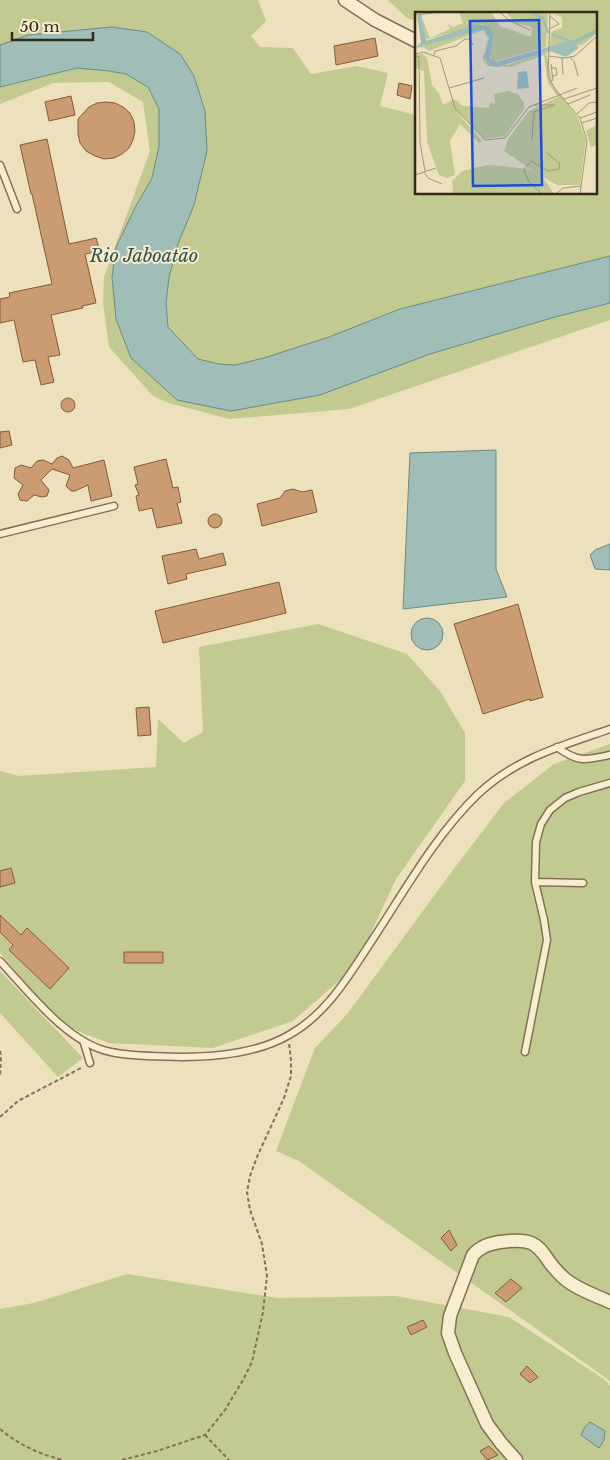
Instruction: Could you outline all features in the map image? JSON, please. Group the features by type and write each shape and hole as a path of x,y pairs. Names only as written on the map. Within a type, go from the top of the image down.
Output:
{"street":[{"path":"345,0 375,20 415,40"},
{"path":"516,1460 487,1424 448,1333 450,1316 473,1255 488,1244 512,1240 533,1243 545,1254 563,1278 610,1302"}],"lane":[{"path":"0,165 16,209"},
{"path":"0,534 114,506"},
{"path":"0,961 53,1017 84,1043 110,1052 147,1056 202,1057 250,1051 288,1036 317,1015 344,984 414,875 446,831 477,795 509,770 537,755 610,729"},
{"path":"557,747 569,756 577,759 610,755"},
{"path":"525,1052 547,940 536,882 536,842 541,824 550,810 565,798 610,783"},
{"path":"536,882 583,883"},
{"path":"84,1043 90,1063"}],"path":[{"path":"122,1460 157,1451 205,1434 225,1410 252,1362 263,1312 267,1276 266,1261 250,1210 247,1192 250,1176 257,1157 284,1098 291,1076 288,1036"},
{"path":"0,1050 0,1076"},
{"path":"0,1117 18,1101 90,1063"},
{"path":"0,1430 40,1454 63,1460"},
{"path":"205,1434 229,1460"}],"green space":[{"path":"0,0 258,0 266,21 251,36 260,47 293,48 311,74 357,66 388,73 380,106 415,115 415,195 598,195 598,12 415,12 415,21 407,18 388,0 610,0 610,256 400,309 329,337 264,358 235,365 219,364 198,359 168,327 166,303 169,277 178,244 180,54 147,32 112,27 28,35 0,45"},
{"path":"77,68 126,74 148,87 159,109 159,146 152,178 116,247 112,277 116,319 131,358 320,395 430,354 555,317 610,303 610,320 349,409 229,419 169,403 153,396 109,347 103,303 104,277 150,151 143,102 109,82 53,83 0,104 0,87"},
{"path":"318,624 407,654 440,691 465,733 465,781 396,879 355,967 293,1021 213,1048 109,1043 62,1025 0,953 0,771 19,776 156,767 158,719 184,743 203,732 199,647"},
{"path":"610,744 610,1381 299,1161 276,1151 315,1048 348,1013 504,803 554,764"},
{"path":"0,971 83,1058 58,1077 0,1013"},
{"path":"127,1274 277,1298 396,1296 509,1317 604,1379 610,1386 610,1460 0,1460 0,1309 34,1303"}],"water":[{"name":"Rio Jaboatão","path":"112,27 147,32 180,54 194,76 205,111 207,151 194,205 178,244 169,277 166,303 168,327 198,359 219,364 235,365 264,358 329,337 400,309 610,256 610,303 555,317 430,354 320,395 231,411 177,400 131,358 116,319 112,277 116,247 152,178 159,146 159,109 148,87 126,74 77,68 0,87 0,45 28,35"},
{"path":"496,450 496,569 507,597 403,609 410,453"},
{"path":"610,544 610,570 595,569 590,555 595,550"},
{"path":"427,618 439,622 443,634 439,646 427,650 415,646 411,634 415,622"},
{"path":"590,1422 605,1431 604,1440 599,1448 581,1435"}],"building":[{"path":"375,38 378,56 336,65 334,46"},
{"path":"399,83 412,86 410,99 397,95"},
{"path":"71,96 75,115 49,121 45,102"},
{"path":"97,103 115,103 130,113 135,131 129,148 114,158 104,159 86,151 80,143 78,119 89,107"},
{"path":"47,139 69,244 96,238 100,251 85,254 96,303 51,315 60,355 48,357 54,382 41,385 35,360 23,362 14,320 0,323 0,299 10,297 9,293 52,284 20,145"},
{"path":"68,398 73,400 75,405 73,410 68,412 63,410 61,405 63,400"},
{"path":"9,431 12,445 0,448 0,432"},
{"path":"62,456 69,460 73,468 104,460 112,496 91,501 88,485 71,491 66,486 70,475 52,469 41,480 49,490 47,496 34,495 27,501 20,500 18,494 23,485 14,478 15,468 21,465 31,468 37,461 43,460 52,464 57,458"},
{"path":"166,459 173,488 178,487 181,502 177,503 182,523 157,528 152,508 139,511 136,496 139,495 135,485 138,484 134,467"},
{"path":"293,489 302,492 312,490 317,512 262,526 257,504 280,498 285,491"},
{"path":"215,514 220,516 222,521 220,526 215,528 210,526 208,521 210,516"},
{"path":"196,549 199,559 223,553 226,565 186,574 187,579 168,584 162,556"},
{"path":"279,582 286,613 163,643 155,611"},
{"path":"518,604 543,697 530,701 530,699 483,714 454,624"},
{"path":"149,707 151,735 138,736 136,708"},
{"path":"11,868 15,883 0,887 0,871"},
{"path":"0,915 21,935 27,928 69,968 50,989 9,950 13,945 0,932"},
{"path":"124,952 163,952 163,963 124,963"},
{"path":"449,1230 457,1245 451,1251 441,1238"},
{"path":"511,1279 522,1288 506,1302 495,1293"},
{"path":"423,1320 427,1327 411,1335 407,1327"},
{"path":"527,1366 538,1377 530,1383 520,1374"},
{"path":"489,1446 498,1455 487,1460 480,1451"}]}
